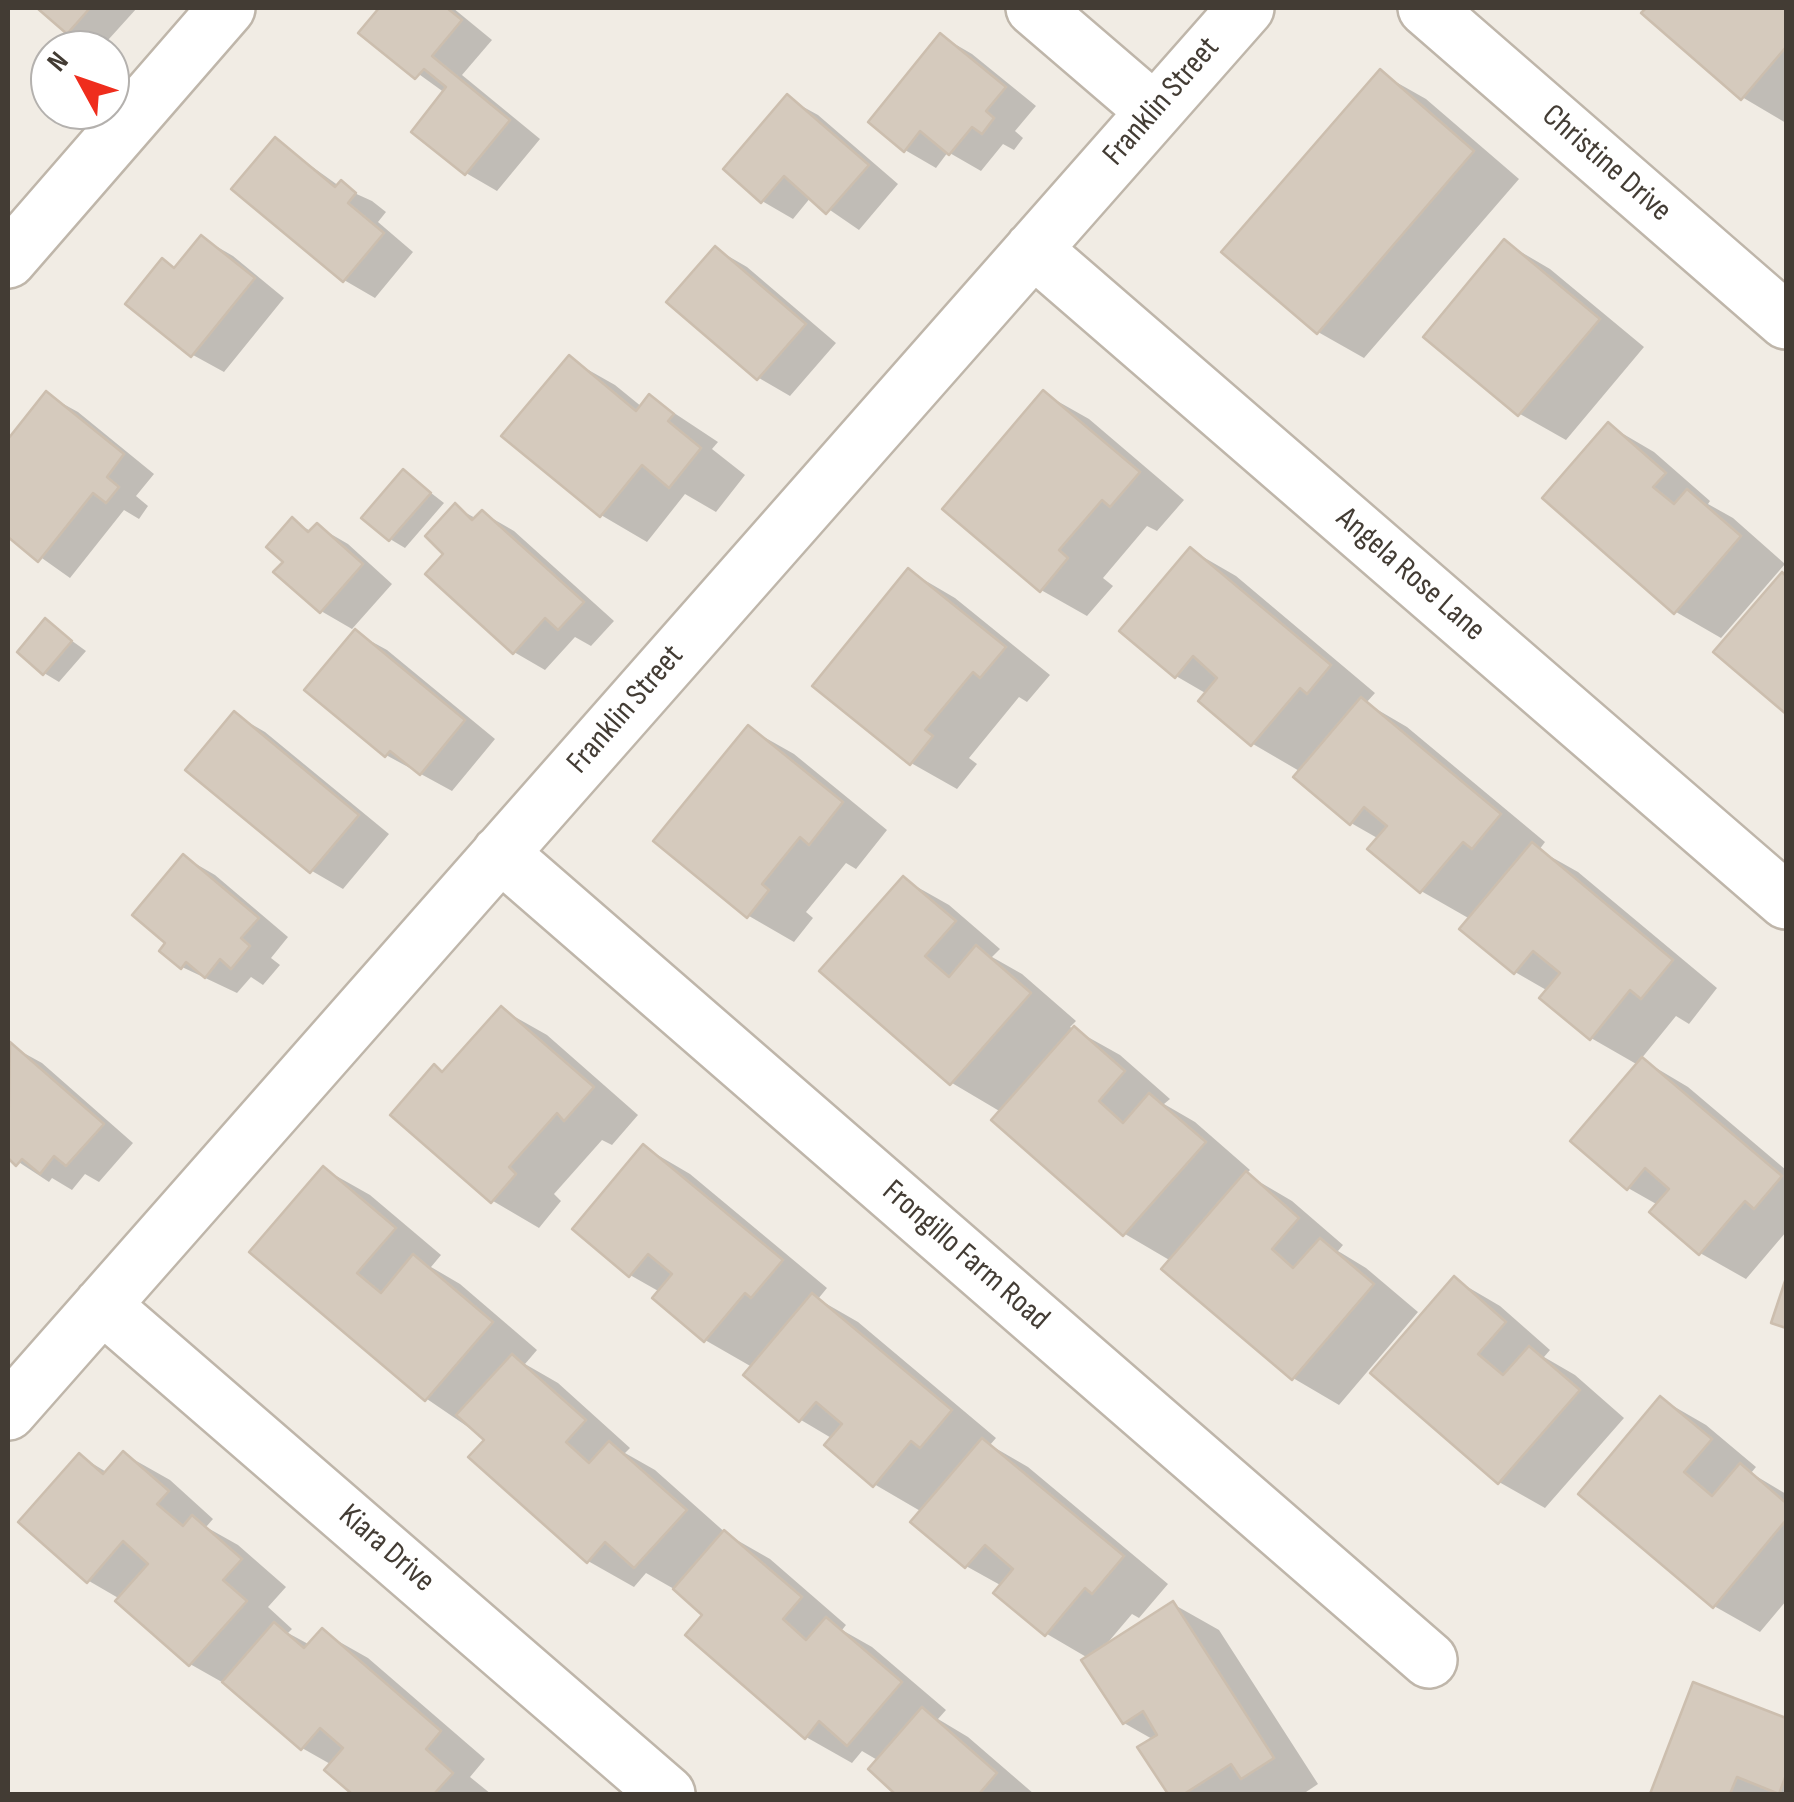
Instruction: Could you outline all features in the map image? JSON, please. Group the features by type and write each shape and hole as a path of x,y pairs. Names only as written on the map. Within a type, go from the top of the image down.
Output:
{"street":[{"path":"8,260 227,8"},
{"path":"1034,8 1154,111"},
{"name":"Franklin Street","path":"8,1412 1246,8"},
{"name":"Christine Drive","path":"1426,8 1786,320"},
{"name":"Angela Rose Lane","path":"1033,249 1786,900"},
{"name":"Frongillo Farm Road","path":"500,853 1429,1660"},
{"name":"Kiara Drive","path":"102,1305 668,1794"}],"building":[{"path":"37,8 90,8 71,30 62,30"},
{"path":"379,8 447,8 462,20 432,56 510,120 465,175 411,132 446,87 424,69 415,79 358,33"},
{"path":"1646,8 1786,8 1786,47 1741,100 1641,13"},
{"path":"940,33 1006,87 986,111 994,118 982,134 972,127 949,155 920,131 904,152 868,122"},
{"path":"1380,69 1474,151 1317,334 1221,252"},
{"path":"787,94 869,165 826,214 784,176 761,203 723,169"},
{"path":"275,137 335,187 341,180 356,193 348,203 384,233 343,282 231,189"},
{"path":"201,235 255,278 191,357 125,304 162,258 174,268"},
{"path":"1504,239 1600,319 1518,416 1423,337"},
{"path":"715,246 806,324 757,380 666,302"},
{"path":"569,355 636,411 649,394 674,414 668,421 701,448 669,488 642,465 600,517 501,436"},
{"path":"1043,390 1140,472 1110,507 1102,500 1059,550 1068,558 1040,592 942,509"},
{"path":"46,391 124,454 107,477 119,487 106,503 93,493 38,562 8,537 8,439"},
{"path":"1608,422 1666,473 1653,487 1674,504 1687,489 1741,536 1674,614 1542,498"},
{"path":"403,469 431,493 389,541 361,518"},
{"path":"455,503 472,520 482,510 584,602 558,630 545,618 513,654 425,574 443,554 425,536"},
{"path":"292,517 308,532 317,523 363,564 320,613 273,572 283,562 266,547"},
{"path":"1190,547 1331,665 1307,694 1300,688 1251,746 1198,701 1217,678 1193,656 1175,678 1119,631"},
{"path":"908,568 1006,647 980,678 973,672 925,730 933,736 910,765 812,686"},
{"path":"1782,572 1786,576 1786,714 1713,652"},
{"path":"45,618 72,641 43,675 17,652"},
{"path":"355,629 465,720 420,775 390,751 385,757 304,690"},
{"path":"1361,697 1501,814 1472,849 1463,842 1420,893 1367,849 1387,826 1364,807 1350,825 1293,777"},
{"path":"234,711 359,815 310,873 185,770"},
{"path":"748,725 843,802 809,845 800,837 762,884 769,890 747,918 653,841"},
{"path":"1532,842 1673,960 1641,999 1630,990 1590,1040 1539,998 1560,973 1533,951 1514,974 1459,929"},
{"path":"183,854 259,918 241,938 250,946 231,969 220,959 205,978 186,962 181,969 159,951 165,943 132,915"},
{"path":"903,876 956,921 925,956 949,977 976,945 1031,993 950,1085 819,971"},
{"path":"501,1006 594,1087 564,1121 557,1113 509,1167 516,1174 491,1203 390,1115 434,1064 442,1072"},
{"path":"1074,1026 1125,1071 1099,1101 1123,1123 1149,1093 1206,1142 1123,1236 991,1120"},
{"path":"10,1042 104,1124 66,1166 54,1156 40,1174 22,1159 16,1166 8,1158"},
{"path":"1642,1057 1782,1176 1754,1209 1745,1201 1699,1255 1649,1212 1669,1189 1645,1168 1627,1190 1570,1141"},
{"path":"643,1144 783,1260 751,1298 745,1293 704,1342 652,1298 672,1274 648,1254 629,1277 572,1229"},
{"path":"323,1166 396,1228 357,1273 381,1293 413,1254 493,1322 425,1401 249,1252"},
{"path":"1246,1171 1299,1218 1272,1249 1293,1268 1320,1238 1374,1284 1292,1380 1161,1269"},
{"path":"1454,1276 1506,1322 1478,1354 1503,1375 1529,1346 1580,1390 1498,1484 1370,1373"},
{"path":"1786,1278 1786,1328 1771,1323"},
{"path":"812,1293 952,1410 920,1448 911,1441 873,1487 824,1445 842,1424 816,1402 799,1422 743,1375"},
{"path":"512,1354 586,1420 566,1442 589,1463 609,1441 687,1510 634,1568 605,1542 587,1563 468,1457 484,1440 456,1415"},
{"path":"1660,1396 1712,1439 1684,1472 1712,1496 1740,1463 1786,1503 1786,1520 1713,1608 1578,1494"},
{"path":"982,1438 1124,1556 1092,1594 1085,1588 1045,1636 993,1593 1013,1569 985,1545 965,1568 910,1522"},
{"path":"123,1451 169,1491 157,1504 183,1526 192,1515 242,1559 223,1580 247,1601 189,1666 115,1601 148,1564 123,1541 87,1583 18,1522 79,1453 103,1474"},
{"path":"724,1530 802,1597 783,1619 806,1640 826,1617 902,1682 847,1746 819,1721 805,1739 685,1635 702,1615 673,1589"},
{"path":"1173,1601 1274,1758 1241,1779 1231,1764 1184,1794 1168,1794 1137,1747 1157,1735 1143,1711 1123,1724 1081,1660"},
{"path":"274,1622 304,1648 322,1628 441,1731 426,1749 453,1773 434,1794 352,1794 324,1770 343,1748 320,1728 301,1750 222,1682"},
{"path":"1693,1682 1786,1718 1786,1775 1779,1794 1737,1777 1730,1794 1650,1794"},
{"path":"922,1707 997,1773 979,1794 895,1794 868,1769"}]}
